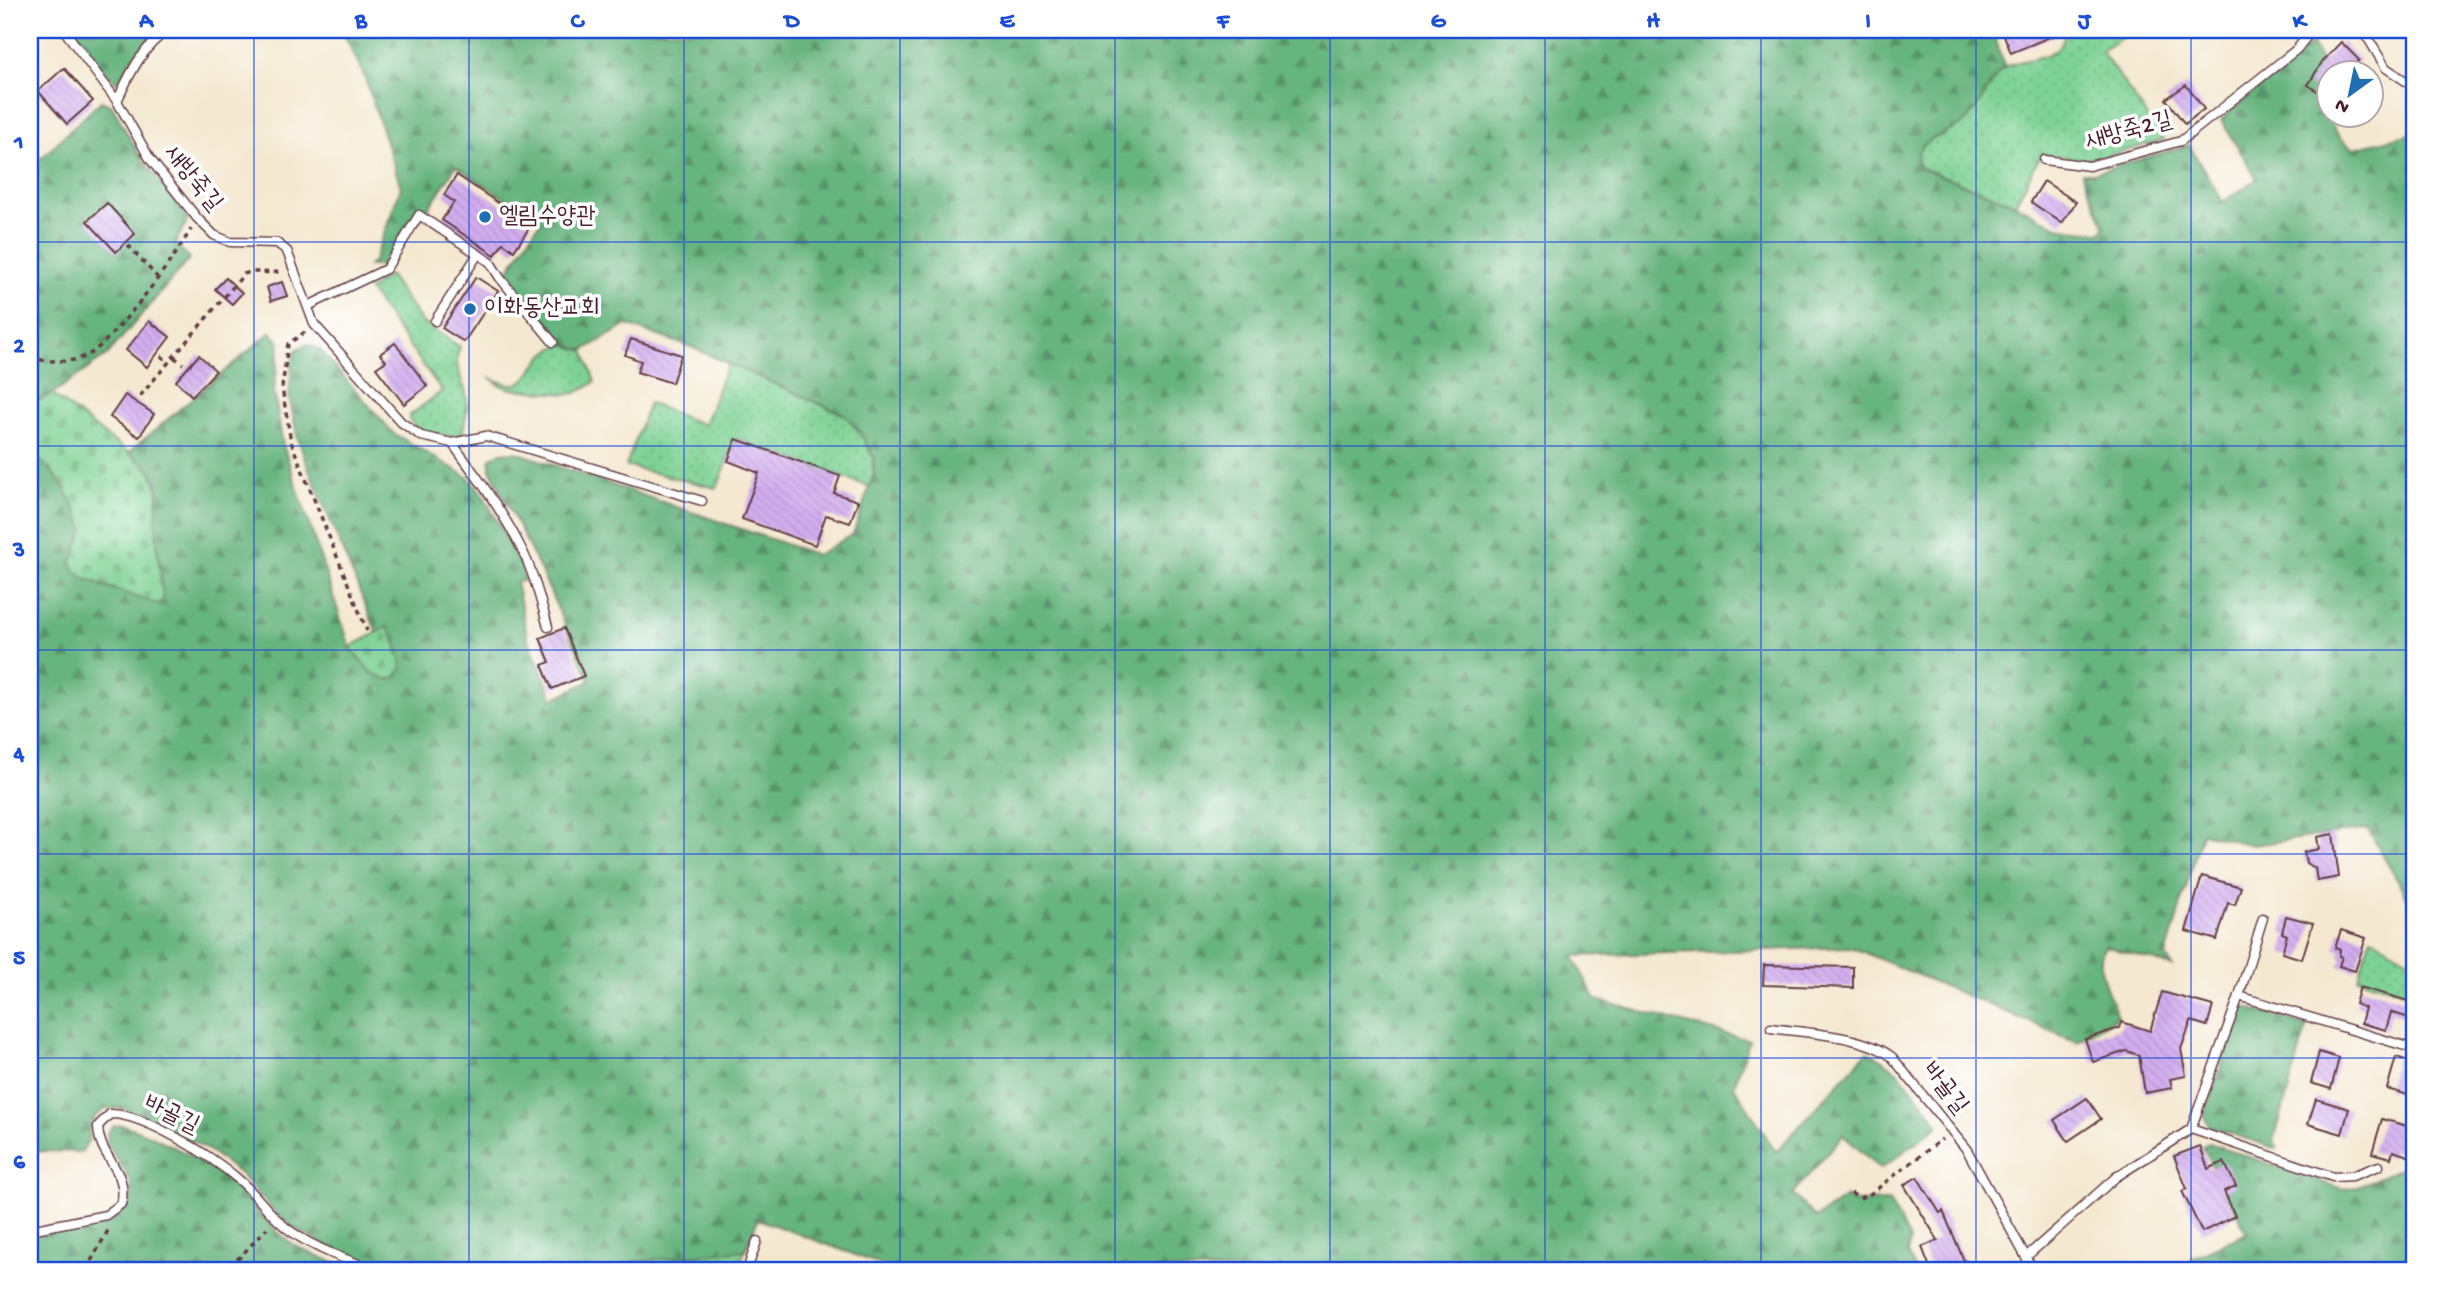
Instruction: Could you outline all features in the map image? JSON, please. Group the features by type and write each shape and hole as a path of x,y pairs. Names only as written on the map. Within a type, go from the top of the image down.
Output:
{"lane":[{"name":"새방죽길","path":"64,30 117,101 149,159 214,235 230,242 276,243 286,251 314,324 401,422 421,436 452,443 486,436 702,501"},
{"path":"117,101 134,66 150,44 168,30"},
{"name":"새방죽2길","path":"2044,160 2089,166 2181,141 2297,49 2312,30"},
{"path":"2363,30 2386,68 2407,82"},
{"path":"308,306 386,268 419,215 490,262 553,342"},
{"path":"435,321 478,254"},
{"path":"452,443 487,490 523,553 548,627"},
{"path":"2027,1256 2116,1177 2191,1129 2239,996 2263,918"},
{"path":"2239,996 2415,1049"},
{"name":"바골길","path":"1771,1028 1865,1043 1883,1050 1902,1068 1978,1167 2033,1270"},
{"name":"바골길","path":"121,1204 123,1182 101,1144 97,1126 110,1114 121,1113 208,1156 239,1180 293,1233 340,1257 375,1270"},
{"path":"2191,1129 2340,1178 2379,1166"},
{"path":"30,1230 106,1214 121,1204"},
{"path":"747,1270 757,1241"}],"path":[{"path":"30,359 64,361 86,357 114,331 157,277 197,218"},
{"path":"128,245 157,277"},
{"path":"140,396 244,274 257,271 272,274 294,267"},
{"path":"314,324 288,344 282,388 291,442 367,631"},
{"path":"161,356 169,362"},
{"path":"174,357 183,364"},
{"path":"1851,1193 1860,1198 1869,1195 1952,1132"},
{"path":"86,1270 121,1204"},
{"path":"220,1270 248,1250 262,1236 274,1217"}],"green space":[{"path":"74,30 157,30 132,58 121,80 117,82 108,75"},
{"path":"342,30 1993,30 2004,67 1965,122 1932,139 1919,150 1919,167 2015,204 2057,227 2100,233 2105,226 2082,173 2094,173 2189,145 2223,202 2257,179 2221,120 2312,44 2321,60 2316,60 2316,130 2335,130 2342,140 2354,148 2415,133 2415,911 2368,829 2253,845 2202,833 2166,956 2172,966 2105,946 2101,972 2118,1016 2077,1042 1851,947 1573,956 1596,1000 1749,1040 1734,1086 1776,1152 1867,1052 1899,1073 1939,1125 1881,1169 1843,1135 1792,1194 1816,1218 1846,1197 1855,1202 1889,1201 1910,1240 1907,1253 1916,1270 896,1270 758,1219 745,1250 631,1262 631,1270 394,1270 343,1254 295,1229 275,1212 240,1174 210,1151 166,1127 122,1108 105,1109 95,1117 89,1128 89,1141 81,1152 38,1151 30,1156 30,453 57,477 85,529 75,553 75,570 84,578 156,604 163,599 155,525 159,493 156,480 149,469 128,453 271,332 280,343 274,391 283,445 350,647 370,671 397,675 400,663 396,645 388,628 377,633 297,436 289,396 292,362 297,349 308,344 320,350 393,433 468,477 482,493 520,561 525,581 516,582 527,636 553,699 590,681 541,571 490,469 490,459 499,453 516,452 817,555 853,534 874,474 873,457 862,436 845,415 691,347 627,325 584,350 566,344 506,274 540,222 456,166 426,212 418,207 385,262 381,266 369,266 374,261 401,187 364,75"},
{"path":"2066,30 2134,30 2101,51 2164,140 2092,160 2041,154 2015,204 1919,167 1917,158 1924,145 1969,118 1990,82 2001,70 2055,50"},
{"path":"101,101 112,106 138,153 188,219 175,244 190,258 107,355 52,394 30,404 30,169"},
{"path":"389,275 422,322 460,347 457,362 467,405 462,435 434,434 409,420 409,416 442,391 369,290"},
{"path":"566,344 584,350 595,382 576,393 511,389 489,377 501,382 518,383 529,375 548,351"},
{"path":"728,363 845,415 862,436 873,457 874,474 870,487 736,439 717,488 626,466 649,403 704,425"},
{"path":"52,394 149,469 154,477 158,491 156,536 163,599 161,603 156,604 84,578 71,563 84,529 63,486 49,468 30,453 30,405"},
{"path":"388,627 397,646 401,668 398,674 388,679 369,670 350,647"},
{"path":"2371,937 2415,963 2413,994 2358,978"},
{"path":"2245,1007 2307,1026 2274,1140 2277,1149 2209,1126 2204,1116 2239,1012"},
{"path":"121,1125 164,1142 210,1169 234,1186 273,1227 295,1245 357,1270 30,1270 30,1237 117,1218 128,1206 132,1193 130,1180 107,1143 107,1133 113,1126"},
{"path":"2209,1143 2342,1189 2357,1187 2415,1162 2415,1256 2414,1254 2376,1270 2204,1270 2192,1258 2247,1233 2202,1146"},
{"path":"745,1250 738,1270 631,1270 631,1262"}],"building":[{"path":"2002,30 2067,30 2011,53"},
{"path":"2341,42 2359,60 2324,60"},
{"path":"64,68 93,101 67,124 38,91"},
{"path":"2316,72 2316,90 2308,85"},
{"path":"2186,85 2204,109 2185,124 2166,99"},
{"path":"457,175 531,225 514,251 503,243 495,255 442,220 454,202 444,195"},
{"path":"2044,181 2076,202 2062,223 2031,202"},
{"path":"107,203 135,234 116,252 87,221"},
{"path":"476,277 498,291 464,342 442,328"},
{"path":"226,278 242,293 232,304 215,289"},
{"path":"282,282 287,296 271,301 267,287"},
{"path":"149,321 170,337 147,367 126,350"},
{"path":"631,339 681,355 672,383 637,372 641,361 625,355"},
{"path":"395,343 427,386 404,404 376,368 386,361 380,354"},
{"path":"199,355 216,371 192,396 176,381"},
{"path":"125,395 154,414 139,437 110,417"},
{"path":"736,439 840,476 834,493 858,501 850,523 826,515 815,545 742,519 759,473 728,461"},
{"path":"564,628 584,676 552,689 542,665 550,662 540,638"},
{"path":"2333,834 2339,877 2317,881 2315,868 2306,863 2304,852 2319,849 2317,837"},
{"path":"2202,876 2241,887 2235,905 2228,903 2217,940 2186,931"},
{"path":"2286,916 2313,923 2302,959 2282,953 2287,935 2282,933"},
{"path":"2341,930 2366,938 2355,971 2339,966 2342,957 2339,956 2340,950 2335,948"},
{"path":"1764,965 1853,967 1853,988 1763,985"},
{"path":"2360,987 2415,1003 2415,1020 2391,1012 2386,1030 2361,1023 2365,1008 2355,1004"},
{"path":"2162,992 2213,1006 2207,1026 2191,1021 2181,1049 2186,1076 2170,1079 2172,1088 2145,1093 2139,1055 2126,1051 2093,1062 2085,1039 2120,1028 2122,1022 2150,1031"},
{"path":"2319,1052 2339,1058 2331,1089 2311,1083"},
{"path":"2396,1057 2415,1063 2415,1097 2387,1089"},
{"path":"2087,1098 2101,1119 2068,1141 2054,1120"},
{"path":"2316,1099 2349,1109 2342,1134 2308,1124"},
{"path":"2382,1119 2415,1128 2415,1144 2411,1157 2393,1151 2391,1158 2372,1153"},
{"path":"2200,1146 2208,1169 2224,1162 2236,1186 2224,1191 2235,1216 2202,1232 2182,1191 2187,1189 2174,1156"},
{"path":"1917,1177 1940,1213 1943,1211 1968,1270 1931,1270 1922,1247 1938,1240 1904,1185"}],"place":[{"name":"엘림수양관","path":"485,217"},
{"name":"이화동산교회","path":"470,309"}]}
